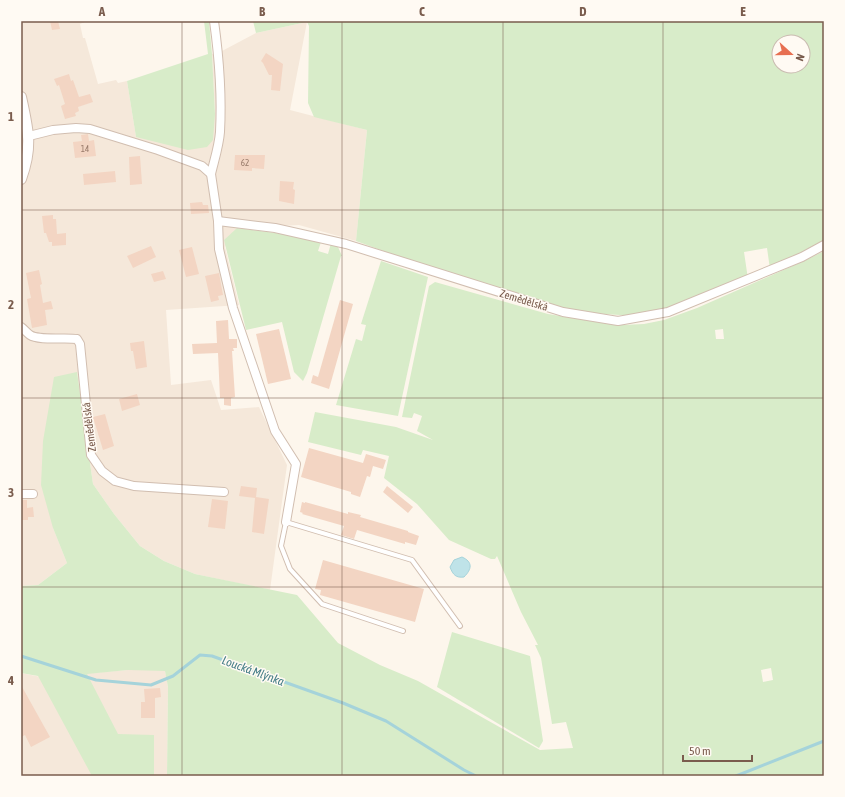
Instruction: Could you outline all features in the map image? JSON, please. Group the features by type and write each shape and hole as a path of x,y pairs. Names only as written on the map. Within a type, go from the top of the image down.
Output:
{"street":[{"path":"214,21 220,90 220,134 211,174 218,221 219,249 233,308 275,431 296,464 286,522"},
{"path":"21,97 29,136 28,155 21,179"},
{"path":"29,136 53,130 76,128 90,129 158,150 202,166 211,174"},
{"name":"Zemědělská","path":"218,221 275,228 346,244 563,312 618,321 668,312 802,257 824,245"},
{"name":"Zemědělská","path":"21,327 31,336 53,339 77,339 80,344 91,455 102,471 115,481 134,486 224,492"},
{"path":"21,494 34,494"}],"lane":[{"path":"402,631 322,604 290,569 281,546 286,522 412,560 460,626"}],"shaded area":[{"path":"21,21 87,21 80,24 98,84 116,80 118,83 127,81 136,137 215,114 212,54 222,51 256,33 307,22 290,110 367,130 356,241 299,225 237,228 225,247 239,305 166,310 171,385 211,380 221,410 259,407 287,465 270,590 195,574 164,561 140,546 114,514 93,484 77,373 53,528 67,563 38,585 21,586"},
{"path":"128,670 165,670 168,687 167,776 21,776 21,673 41,677"}],"green space":[{"path":"204,21 209,21 212,54 215,114 213,140 207,147 188,150 136,137 127,81 208,54"},
{"path":"253,21 824,21 824,242 770,269 767,248 744,252 748,279 664,311 634,316 590,313 539,303 460,279 356,241 367,130 314,117 308,103 309,26 307,22 256,33"},
{"path":"237,228 299,236 321,242 318,251 328,254 331,243 338,247 342,256 307,373 303,381 294,372 282,322 246,330 224,240"},
{"path":"824,251 824,776 167,776 168,687 165,671 128,670 87,674 118,734 154,735 154,776 92,776 38,676 21,673 21,586 38,585 67,563 53,528 41,485 43,441 54,377 77,372 93,484 114,514 140,546 164,561 195,574 297,595 338,643 380,665 418,681 540,750 573,748 566,722 552,724 541,658 535,645 538,645 521,612 497,556 495,559 491,559 449,540 417,504 384,478 389,456 363,450 361,455 308,442 315,412 396,427 433,440 417,431 422,416 414,413 412,418 402,417 429,286 435,282 548,314 623,325 644,324 664,320 697,308","holes":["723,329 724,339 716,339 715,330","771,668 773,680 763,682 761,670"]},
{"path":"381,261 428,277 398,416 336,405 356,339 362,341 366,325 361,324"},
{"path":"452,632 530,656 543,741 539,748 437,687"}],"water":[{"path":"462,557 470,563 470,568 464,577 459,577 454,574 450,567 454,560"}],"building":[{"path":"50,21 58,21 60,29 52,30"},
{"path":"266,53 283,64 280,91 271,90 272,75 269,75 261,61"},
{"path":"69,74 71,81 73,80 79,97 90,94 93,102 78,107 79,111 75,113 76,116 65,119 61,106 65,104 59,85 57,86 54,79"},
{"path":"88,134 89,141 94,140 96,156 75,158 73,142 82,141 81,135"},
{"path":"235,155 265,155 264,169 252,168 252,171 234,170"},
{"path":"140,156 142,184 130,185 129,157"},
{"path":"115,171 116,182 84,185 83,174"},
{"path":"280,181 294,182 294,204 279,201"},
{"path":"202,202 203,205 208,205 209,213 191,214 190,203"},
{"path":"53,215 53,219 56,219 57,234 66,233 66,245 52,246 52,242 49,242 46,233 44,233 42,216"},
{"path":"151,246 156,257 133,268 127,256"},
{"path":"192,247 199,274 186,277 179,250"},
{"path":"39,270 42,284 40,285 43,303 51,301 53,309 45,310 47,325 32,328 27,299 31,298 26,273"},
{"path":"163,271 166,279 154,282 151,274"},
{"path":"219,273 223,295 218,296 219,300 211,302 205,276"},
{"path":"340,300 353,304 329,389 311,383 313,375 318,377"},
{"path":"228,320 229,339 237,339 237,348 233,348 234,351 232,351 235,397 231,398 231,406 224,405 224,398 220,398 218,353 193,354 192,344 217,343 216,321"},
{"path":"279,329 291,379 268,384 256,334"},
{"path":"144,341 147,367 136,369 130,343"},
{"path":"137,394 140,405 122,411 119,399"},
{"path":"105,414 114,446 103,450 93,417"},
{"path":"309,448 363,463 366,454 386,460 383,469 373,466 370,477 367,476 360,497 351,494 351,492 301,477"},
{"path":"241,486 257,488 256,497 269,499 264,534 252,532 255,498 239,496"},
{"path":"387,486 413,507 408,513 383,492"},
{"path":"212,499 228,501 225,529 208,527"},
{"path":"21,500 27,500 27,508 33,507 34,517 28,517 28,520 21,520"},
{"path":"302,502 348,514 348,512 361,515 360,517 408,531 419,536 416,545 405,542 405,544 357,530 354,539 341,535 344,526 302,514 303,513 300,512"},
{"path":"323,560 424,589 415,622 320,595 321,590 315,589"},
{"path":"21,685 50,737 31,747 25,735 21,737"},
{"path":"160,688 161,697 155,698 155,718 141,718 141,702 145,702 144,689"}],"waterway":[{"name":"Loucká Mlýnka","path":"21,656 96,680 151,685 173,676 200,655 212,656 343,703 386,721 476,776"},
{"name":"Loucká Mlýnka","path":"736,776 824,741"}]}
